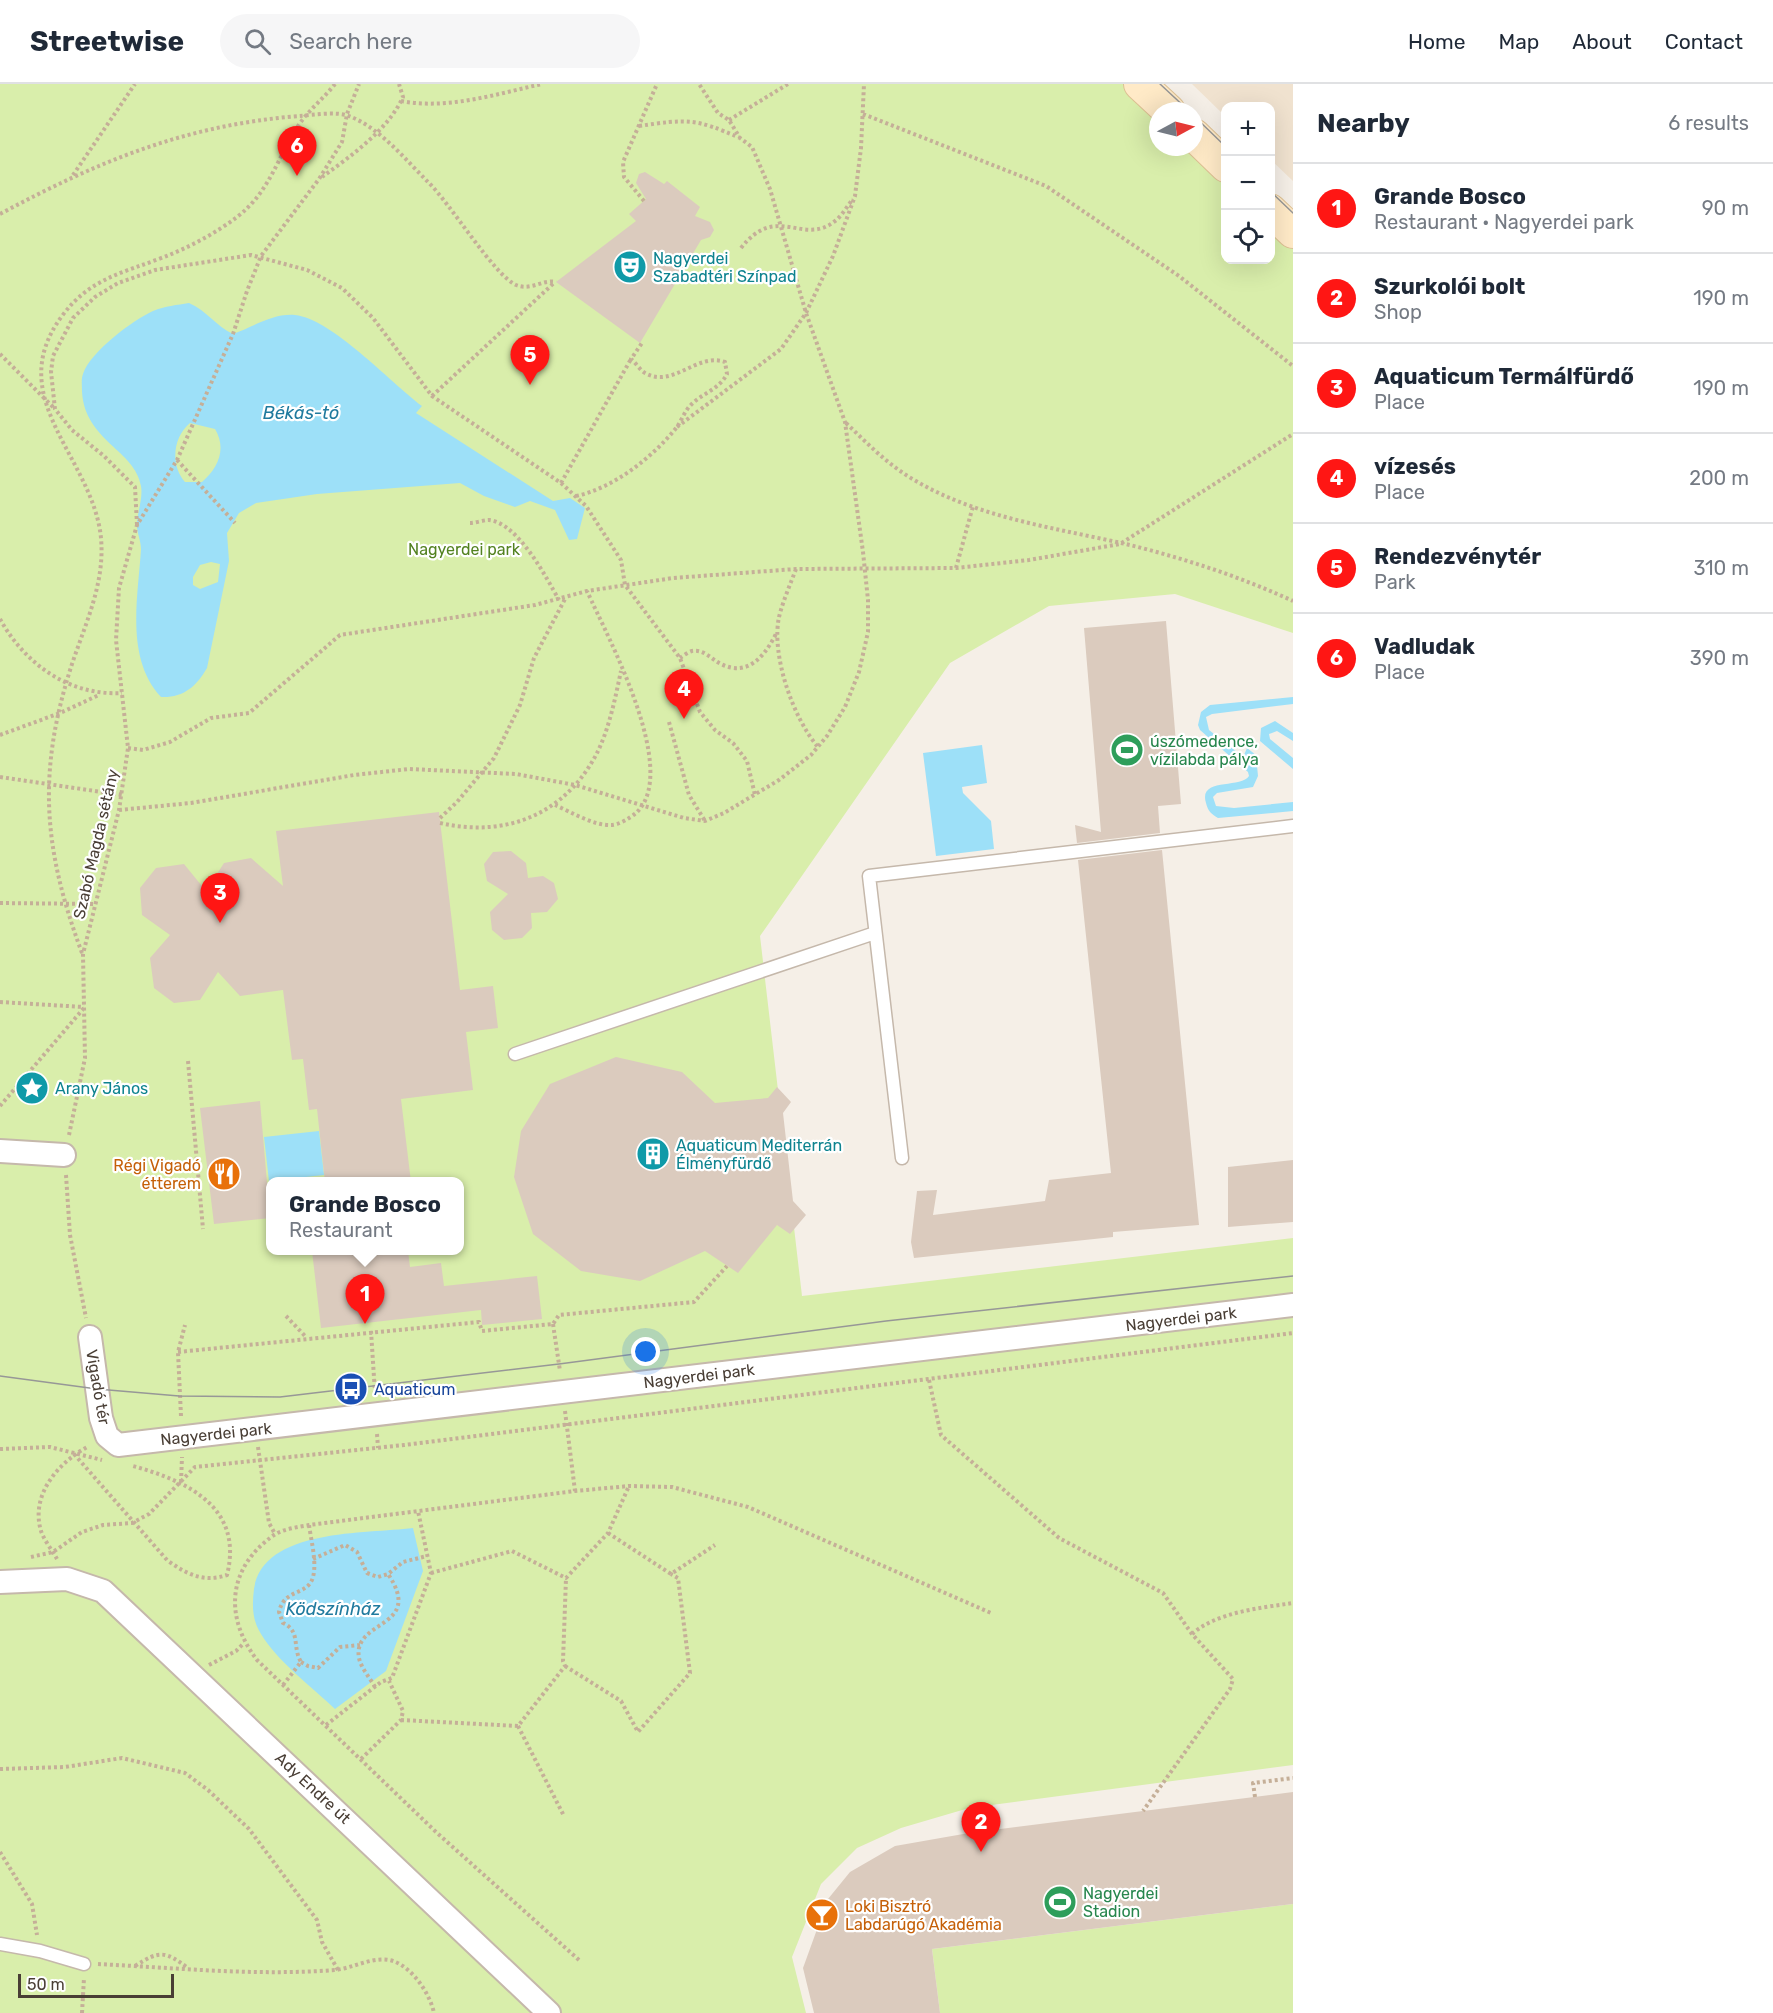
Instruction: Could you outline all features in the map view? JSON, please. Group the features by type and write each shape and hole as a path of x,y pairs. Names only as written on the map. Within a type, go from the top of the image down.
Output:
{"street":[{"path":"1140,84 1159,102"},
{"path":"1203,144 1221,161"},
{"path":"1275,215 1293,232"},
{"path":"0,1150 64,1155"},
{"name":"Nagyerdei park","path":"107,1436 118,1445 255,1430 376,1413 1293,1305"},
{"name":"Vigadó tér","path":"90,1337 101,1418 107,1436"},
{"name":"Ady Endre út","path":"0,1582 67,1579 103,1591 549,2013"}],"lane":[{"path":"902,1158 869,876 1293,826"},
{"path":"515,1054 876,933"},
{"path":"0,1944 40,1951 84,1964"}],"path":[{"path":"73,176 135,84"},
{"path":"64,904 48,820 48,784 66,683 100,578 101,538 93,502 50,418 42,394 40,382 43,349 62,316 86,291 111,274 165,257 195,243 238,217 266,186 306,116 334,84"},
{"path":"137,525 177,460 233,334 261,256 319,179 342,142 347,114 358,84"},
{"path":"319,179 347,159 396,111 403,97 399,84"},
{"path":"401,101 421,105 461,102 542,84"},
{"path":"644,201 624,177 623,162 657,84"},
{"path":"699,84 718,112 729,120 740,138"},
{"path":"729,120 788,84"},
{"path":"677,426 781,349 806,313 833,256 855,196 864,84"},
{"path":"0,214 73,176 123,154 201,131 306,116 347,114 377,132 430,183 501,273 516,285 535,287 551,280 556,282 432,396"},
{"path":"863,114 1046,186 1179,276 1293,366"},
{"path":"119,810 191,803 354,775 398,770 516,774 575,785 684,818 705,821 779,780 818,747 845,707 859,672 868,632 864,569 845,422 806,313 770,189 752,147 740,138 710,125 684,119 639,126"},
{"path":"741,248 752,234 767,226 780,224 815,231 834,222 855,196"},
{"path":"55,409 51,372 53,356 73,318 94,297 118,283 155,270 251,255 307,270 342,288 373,318 432,396 561,483 576,496 602,527 621,560 625,585 680,658 700,712 714,730 733,743 747,761 755,795"},
{"path":"561,483 642,343"},
{"path":"0,354 42,394 72,430 104,456 135,487 137,525"},
{"path":"576,496 589,493 623,474 653,453 677,426 689,407 724,380 728,370 725,362 712,359 700,362 679,373 662,376 646,374 631,359"},
{"path":"845,422 882,457 916,482 973,506 1062,531 1203,564 1293,601"},
{"path":"128,748 143,750 170,742 212,718 249,713 340,635 559,600 587,591 625,585 796,569 956,568 1029,560 1120,543 1293,434"},
{"path":"177,460 235,524"},
{"path":"956,568 973,506"},
{"path":"470,523 490,520 507,529 529,550 559,600"},
{"name":"Szabó Magda sétány","path":"64,904 83,954 119,810 128,748 116,640 119,588 137,525"},
{"path":"796,569 779,619 778,645 794,707 805,732 818,747"},
{"path":"555,806 611,825 630,818 643,806 651,785 649,754 643,721 587,591"},
{"path":"565,598 534,658 520,705 494,758 440,820 484,829 514,824 555,806 575,785 596,755 610,716 622,670"},
{"path":"0,619 10,637 43,672 66,683 100,694 122,693"},
{"path":"680,658 691,651 703,651 722,665 739,669 756,663 767,652 778,629"},
{"path":"0,735 60,713 100,694"},
{"path":"669,722 689,795 705,821"},
{"path":"0,777 122,795"},
{"path":"0,903 94,904"},
{"path":"0,1002 85,1007 0,1106"},
{"path":"188,1061 203,1229"},
{"path":"178,1352 478,1322 482,1331 554,1324 559,1315 694,1302 727,1266"},
{"path":"286,1316 307,1338"},
{"path":"181,1483 183,1437 178,1384 178,1352 185,1325"},
{"path":"371,1331 378,1448"},
{"path":"22,1558 53,1552 82,1532 103,1525 132,1522 148,1514 195,1467 260,1458 308,1456 378,1448 1293,1333"},
{"path":"929,1380 941,1435 1059,1538 1163,1593 1192,1634 1233,1679 1230,1689 1143,1811"},
{"path":"255,1430 269,1522 276,1534"},
{"path":"0,1449 50,1447 104,1460"},
{"path":"74,1454 167,1560 183,1572 214,1580 226,1575 229,1550 225,1527 218,1509 181,1483 159,1473 123,1464"},
{"path":"608,1533 678,1578 690,1673 638,1732 621,1701 565,1666 563,1661 567,1578 608,1533 630,1486"},
{"path":"579,1960 435,1831 283,1685 244,1643 236,1624 234,1598 243,1569 258,1549 276,1534 309,1524 630,1486 672,1487 748,1507 990,1612"},
{"path":"326,1725 375,1687 389,1681 431,1573 418,1511"},
{"path":"309,1524 313,1559 312,1580 306,1587 286,1596 279,1612 279,1618 296,1636 296,1650 301,1662 308,1666 318,1668 339,1647 360,1645"},
{"path":"313,1559 345,1545 357,1552 369,1575 378,1577 388,1574 404,1562 427,1556"},
{"path":"671,1574 715,1545"},
{"path":"431,1573 512,1551 567,1578"},
{"path":"375,1687 360,1661 360,1645 369,1632 388,1621 396,1612 398,1593 388,1574"},
{"path":"1192,1634 1202,1625 1246,1611 1293,1603"},
{"path":"192,1674 236,1651 244,1643"},
{"path":"283,1685 301,1662"},
{"path":"518,1726 565,1666"},
{"path":"361,1759 401,1720 403,1711 389,1681"},
{"path":"401,1720 518,1726"},
{"path":"518,1726 564,1816"},
{"path":"0,1769 65,1767 122,1758 185,1773 249,1829 317,1920 322,1942 339,1970"},
{"path":"1255,1797 1253,1783 1293,1778"},
{"path":"0,1852 32,1904 40,1951"},
{"path":"134,1966 152,1955 168,1953 190,1969"},
{"path":"82,2013 84,1964 262,1973 339,1970 375,1961 391,1960 402,1965 428,1994 434,2013"}],"shaded area":[{"path":"1192,84 1293,84 1293,181 1275,164 1275,102 1221,102 1221,112"}],"green space":[{"name":"Nagyerdei park","path":"0,84 1140,84 1152,102 1149,102 1149,156 1203,156 1203,153 1221,164 1221,264 1275,264 1275,214 1293,232 1293,633 1175,594 1049,606 950,663 760,936 802,1296 1293,1238 1293,1765 969,1808 901,1828 857,1848 821,1884 792,1957 806,2013 0,2013"},
{"path":"1293,1904 1293,2013 940,2013 932,1949"}],"water":[{"name":"Békás-tó","path":"189,303 233,334 271,318 287,315 310,319 326,328 343,339 422,406 416,413 553,501 570,498 585,508 577,539 569,540 555,510 530,501 515,507 484,496 460,483 317,494 256,503 239,513 227,533 229,561 207,668 188,690 176,696 161,697 142,664 136,627 141,549 137,525 141,486 130,463 100,434 92,422 85,409 82,380 87,365 94,356 124,329 153,311","holes":["190,423 215,429 219,436 219,458 212,471 202,482 185,482 177,468 175,451 177,443","211,562 220,564 218,582 200,589 193,585 193,577 200,565"]},
{"path":"1293,697 1293,704 1212,714 1206,717 1209,730 1246,759 1244,755 1247,748 1256,755 1258,776 1253,787 1217,793 1213,797 1216,806 1234,808 1293,802 1293,811 1216,817 1206,803 1205,795 1208,790 1214,786 1245,780 1249,776 1248,772 1200,730 1198,725 1201,712 1210,705"},
{"path":"1275,721 1293,733 1293,741 1277,731 1269,734 1270,739 1293,758 1293,769 1260,741 1261,728"},
{"path":"982,745 987,783 962,787 963,793 991,821 994,849 936,856 923,753"},
{"path":"319,1131 324,1175 269,1177 264,1137"},
{"name":"Ködszínház","path":"413,1528 423,1571 386,1671 335,1709 285,1664 258,1629 254,1618 253,1601 254,1589 261,1569 276,1555 296,1544 344,1534"}],"building":[{"name":"Nagyerdei Szabadtéri Színpad","path":"645,172 664,184 667,181 700,207 695,216 710,222 714,230 710,237 701,240 640,343 556,282 636,221 629,214 646,199 636,183 639,174"},
{"path":"1166,621 1181,804 1158,806 1160,833 1077,843 1075,825 1101,832 1084,628"},
{"path":"439,812 460,990 493,986 498,1028 466,1032 473,1090 401,1099 410,1177 324,1177 317,1109 309,1110 303,1059 292,1060 283,990 240,996 218,972 200,1000 174,1003 154,988 150,958 170,935 142,915 140,888 156,868 184,864 206,891 224,863 251,858 283,886 276,831"},
{"path":"1162,850 1199,1225 1113,1232 1113,1237 914,1258 911,1242 917,1191 937,1190 933,1215 1045,1201 1049,1180 1111,1173 1078,860"},
{"path":"511,851 526,863 528,878 543,876 554,883 558,899 547,912 531,913 532,928 522,938 504,940 492,930 490,912 508,894 487,881 484,864 493,852"},
{"name":"Aquaticum Mediterrán Élményfürdő","path":"616,1057 682,1072 715,1103 768,1098 777,1087 791,1102 783,1113 793,1201 806,1215 790,1234 777,1225 738,1273 705,1251 640,1281 581,1271 533,1234 514,1177 521,1131 550,1084"},
{"path":"260,1101 266,1177 266,1218 214,1224 200,1108"},
{"path":"1293,1160 1293,1222 1228,1227 1228,1167"},
{"path":"312,1255 408,1255 410,1267 441,1263 444,1286 537,1276 542,1319 482,1325 481,1310 321,1328"},
{"name":"Nagyerdei Stadion","path":"1293,1792 1293,1904 932,1949 940,2013 814,2013 803,1968 828,1899 850,1872 895,1846 969,1833"}],"tram line":[{"path":"1160,84 1179,102"},
{"path":"1203,125 1221,142"},
{"path":"1275,196 1293,213"},
{"path":"0,1376 97,1389 179,1396 280,1397 559,1364 886,1321 1293,1276"}],"place":[{"name":"Vadludak","path":"297,176"},
{"name":"Nagyerdei Szabadtéri Színpad","path":"630,267"},
{"name":"Rendezvénytér","path":"530,385"},
{"name":"vízesés","path":"684,719"},
{"name":"úszómedence, vízilabda pálya","path":"1127,750"},
{"name":"Aquaticum Termálfürdő","path":"220,923"},
{"name":"Arany János","path":"32,1088"},
{"name":"Aquaticum Mediterrán Élményfürdő","path":"653,1154"},
{"name":"Régi Vigadó étterem","path":"224,1174"},
{"name":"Grande Bosco","path":"365,1324"},
{"name":"Aquaticum","path":"351,1389"},
{"name":"Szurkolói bolt","path":"981,1852"},
{"name":"Nagyerdei Stadion","path":"1060,1902"},
{"name":"Loki Bisztró Labdarúgó Akadémia","path":"822,1915"}]}
